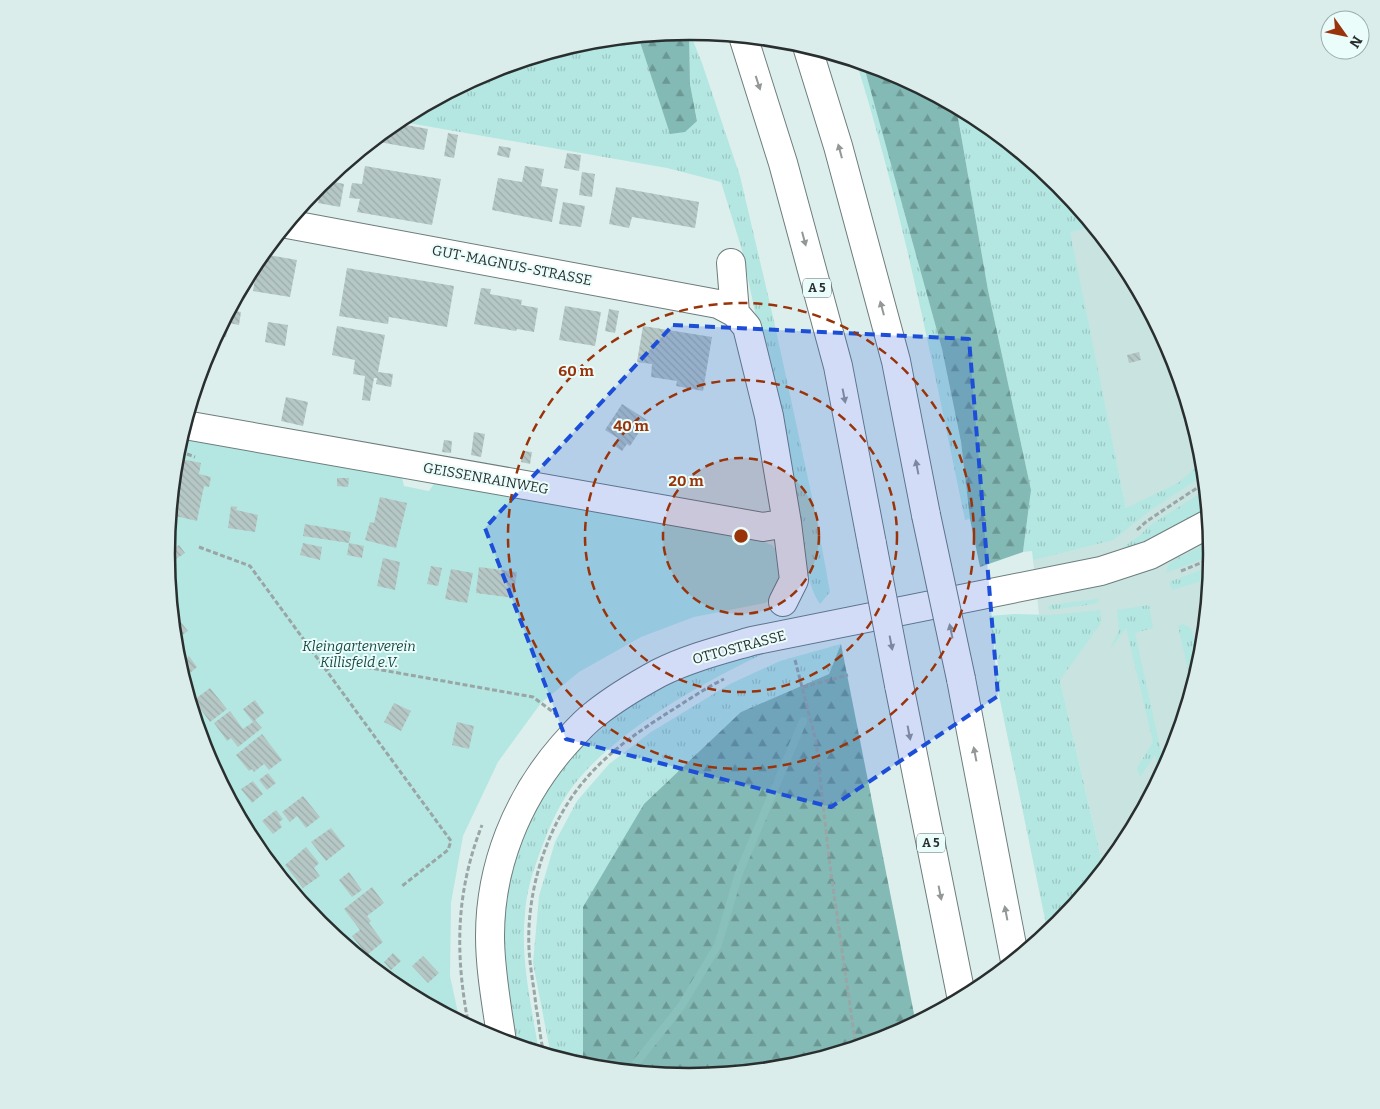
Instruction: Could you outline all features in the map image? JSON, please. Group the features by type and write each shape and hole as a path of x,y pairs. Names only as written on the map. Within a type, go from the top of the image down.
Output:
{"main road":[{"name":"A 5","path":"745,43 783,163 838,366 960,992"},
{"path":"811,55 838,146 896,361 1014,953"},
{"name":"GUT-MAGNUS-STRASSE","path":"295,225 718,304 735,313"},
{"path":"731,263 735,313 747,327 765,398 787,523 794,580 784,602"},
{"name":"GEISSENRAINWEG","path":"192,426 763,527 787,523"},
{"name":"OTTOSTRASSE","path":"501,1033 495,997 490,937 492,902 503,850 521,807 540,775 576,732 594,715 617,698 660,673 700,656 752,641 1101,571 1150,555 1203,527"}],"path":[{"path":"200,547 250,566 451,841 448,850 402,886"},
{"path":"794,657 816,741 830,866 855,1042"},
{"path":"325,671 337,662 532,697 557,715"},
{"path":"802,687 848,674"},
{"path":"543,1047 529,949 529,920 533,893 544,852 555,828 578,789 592,772 615,750 639,731 729,677"}],"highlighted area":[{"path":"673,325 969,339 998,696 831,807 566,739 485,528"}],"shaded area":[{"path":"1087,227 1136,297 1151,327 1177,389 1187,421 1195,454 1203,521 1203,588 1200,622 1187,688 1177,720 1151,782 1136,812 1102,862 1060,680 1039,614 1033,560 1040,553 1126,508 1069,231"}],"green space":[{"path":"689,40 693,40 740,176 774,321 817,520 830,592 820,604 812,589 808,572 742,250 721,182 667,168 410,123 462,93 525,67 590,50 623,44 640,42 670,133 697,120 690,84"},
{"path":"689,40 690,84 697,121 685,132 670,134 640,42"},
{"path":"858,68 865,71 942,349 961,443 970,519 965,520 903,232"},
{"path":"865,71 918,93 958,116 988,290 1031,490 1023,552 980,567 970,519 961,442 942,349"},
{"path":"958,116 1003,146 1029,168 1054,191 1087,228 1070,232 1126,508 1178,483 1197,467 1199,478 1151,510 1113,540 1033,560 1032,551 1023,552 1031,490 988,290"},
{"name":"Kleingartenverein Killisfeld e.V.","path":"189,438 401,473 404,486 429,491 437,479 746,535 772,545 783,558 773,598 765,603 694,617 641,637 579,672 541,703 498,762 463,836 451,903 450,976 458,1014 404,982 351,941 303,894 282,868 244,812 229,782 203,720 193,688 180,622 175,554 180,487"},
{"path":"1201,493 1202,511 1164,534 1115,553 1152,524"},
{"path":"1204,545 1204,558 1166,573 1169,564"},
{"path":"1204,569 1203,580 1172,590 1169,582"},
{"path":"1099,600 1098,602 1093,604 1051,610 1047,608 1051,605"},
{"path":"1149,605 1153,628 1135,633 1162,757 1158,766 1155,755 1140,777 1137,768 1153,742 1126,628 1111,648 1119,631 1117,610"},
{"path":"1100,610 1101,623 1060,680 1102,862 1077,894 1046,925 994,671 999,670 989,616 1014,614 1051,615"},
{"path":"1182,624 1191,628 1196,647 1190,677 1178,626"},
{"path":"841,644 829,674 741,712 585,1058 550,1049 533,963 539,896 555,842 577,801 609,764 651,732 730,684 780,661"},
{"path":"841,644 915,1017 855,1042 790,1059 757,1065 724,1068 656,1068 623,1065 583,1057 583,907 644,804 741,712 829,674"},
{"path":"773,649 719,676 636,727 589,768 570,790 560,806 534,869 526,907 524,931 525,966 538,1046 517,1039 506,971 504,941 505,909 516,857 537,807 564,767 585,744 615,717 636,701 674,682 729,660"}],"building":[{"path":"407,125 428,129 424,150 382,143"},
{"path":"448,133 458,135 454,158 444,156"},
{"path":"499,146 511,148 509,158 497,155"},
{"path":"567,153 581,155 579,171 564,168"},
{"path":"365,166 441,179 432,225 357,212 360,199 349,198 352,183 362,184"},
{"path":"525,166 544,169 541,186 558,189 552,222 492,210 498,178 522,182"},
{"path":"582,172 595,174 592,197 579,195"},
{"path":"336,182 344,184 340,207 318,203 319,198"},
{"path":"616,187 699,202 695,228 632,217 629,228 609,224"},
{"path":"563,202 585,206 581,227 559,224"},
{"path":"272,256 297,260 290,297 253,291 255,280"},
{"path":"347,268 454,286 447,327 389,317 388,324 339,316"},
{"path":"481,288 491,289 490,294 522,300 521,305 538,308 534,332 474,324"},
{"path":"565,306 601,312 595,346 559,340"},
{"path":"609,309 619,311 615,333 605,331"},
{"path":"237,311 241,312 239,325 231,323"},
{"path":"268,322 288,325 285,346 265,342"},
{"path":"337,326 385,335 378,372 393,374 391,387 376,384 377,378 374,378 370,401 362,400 365,376 353,374 355,360 332,355"},
{"path":"643,326 712,337 703,391 676,386 677,381 651,377 652,364 637,362"},
{"path":"1139,352 1141,360 1129,363 1127,355"},
{"path":"286,397 308,402 303,426 281,421"},
{"path":"622,404 647,420 630,446 627,444 622,451 613,445 618,438 605,430"},
{"path":"474,432 485,434 481,457 471,455"},
{"path":"444,440 452,441 451,453 442,452"},
{"path":"523,451 532,452 530,464 521,462"},
{"path":"184,460 201,463 199,474 211,477 209,487 204,486 197,521 177,516"},
{"path":"337,478 349,478 348,487 337,486"},
{"path":"380,497 407,503 396,548 365,540 370,522 374,523"},
{"path":"231,506 237,507 236,510 258,515 255,532 228,528"},
{"path":"305,524 351,532 349,543 303,536"},
{"path":"303,543 322,547 320,560 300,555"},
{"path":"349,543 364,546 362,558 347,555"},
{"path":"179,545 185,553 176,559 175,554 175,547"},
{"path":"383,558 400,562 395,590 377,586"},
{"path":"431,566 442,568 438,586 427,584"},
{"path":"479,567 517,572 513,598 476,593"},
{"path":"451,569 473,573 467,603 445,599"},
{"path":"180,621 188,631 182,635"},
{"path":"189,656 197,667 189,673 186,659"},
{"path":"210,688 227,709 210,722 199,707 196,698"},
{"path":"255,700 264,713 255,720 262,728 238,747 231,738 227,741 214,723 230,711 243,729 253,722 243,709"},
{"path":"394,703 411,711 401,731 384,722"},
{"path":"457,722 474,726 469,749 452,745"},
{"path":"262,734 282,760 269,770 264,764 254,772 252,769 249,771 236,755"},
{"path":"268,773 276,783 267,790 259,780"},
{"path":"253,781 263,794 252,803 241,789"},
{"path":"303,796 320,817 306,828 297,816 290,822 282,812"},
{"path":"276,810 283,819 279,822 282,827 273,834 262,821"},
{"path":"331,828 345,846 326,861 311,842"},
{"path":"306,847 319,863 314,868 320,876 303,888 285,865"},
{"path":"349,872 362,890 352,897 339,880"},
{"path":"372,887 384,903 367,916 371,921 369,923 383,942 367,955 352,936 360,930 344,909"},
{"path":"393,953 401,961 391,970 384,962"},
{"path":"423,956 439,973 428,983 412,966"}],"waterway":[{"path":"634,1066 682,1005 718,945 739,873 803,721"}]}
